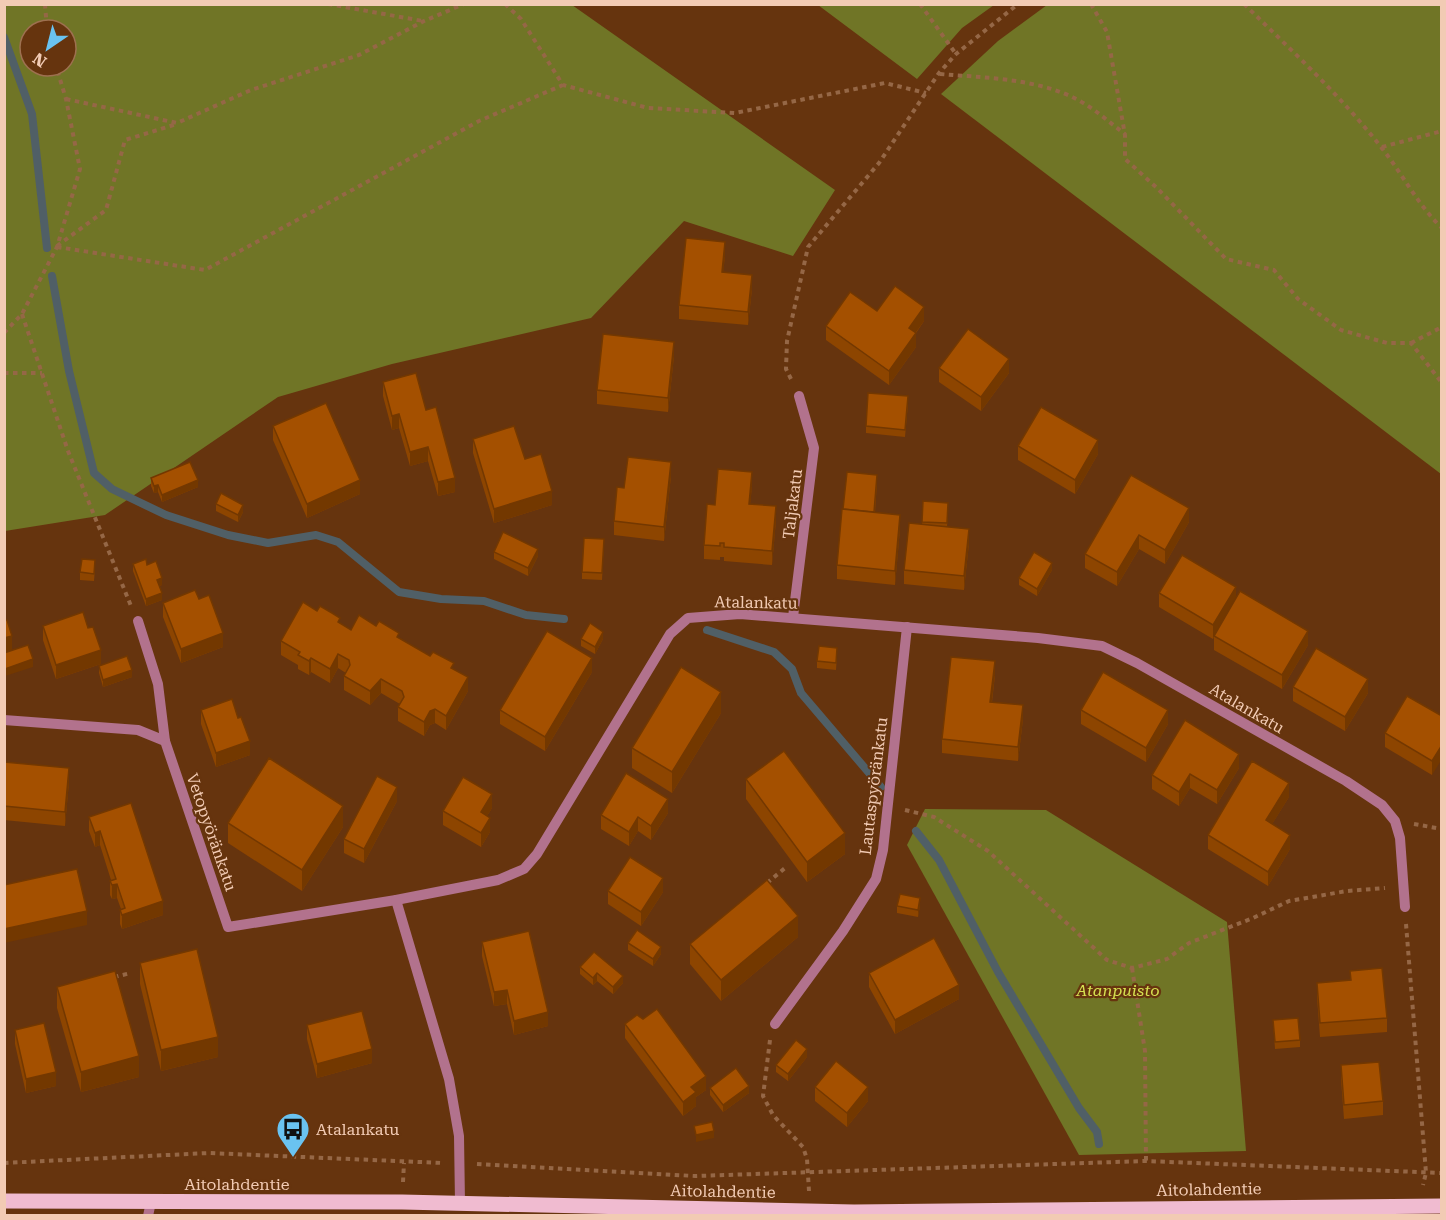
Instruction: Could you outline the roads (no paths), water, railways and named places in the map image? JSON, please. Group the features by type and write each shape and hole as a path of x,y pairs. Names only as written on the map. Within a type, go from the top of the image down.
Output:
{"main road":[{"name":"Aitolahdentie","path":"4,1201 149,1209 460,1203 854,1214 1314,1210 1442,1206"}],"street":[{"name":"Taljakatu","path":"793,617 814,448 799,396"},
{"name":"Atalankatu","path":"396,900 498,880 524,869 537,854 670,634 688,618 740,614 1102,646 1137,663 1346,782 1382,805 1395,821 1400,838 1405,907"},
{"path":"4,720 138,730 165,741 158,684 138,621"},
{"name":"Lautaspyöränkatu","path":"775,1024 843,931 876,879 883,850 907,627"},
{"name":"Vetopyöränkatu","path":"165,741 228,927 396,900"},
{"path":"396,900 449,1079 459,1136 460,1203"}],"waterway":[{"path":"4,37 32,114 47,248"},
{"path":"52,276 69,371 94,473 112,489 166,515 228,535 268,543 316,535 338,542 399,592 441,599 484,601 526,615 564,619"},
{"path":"707,630 774,652 792,669 801,693 881,787"},
{"path":"916,831 939,860 998,972 1079,1108 1097,1132 1099,1144"}],"place":[{"name":"Atalankatu","path":"293,1158"}],"park label":[{"name":"Atanpuisto","path":"1118,990"}]}
